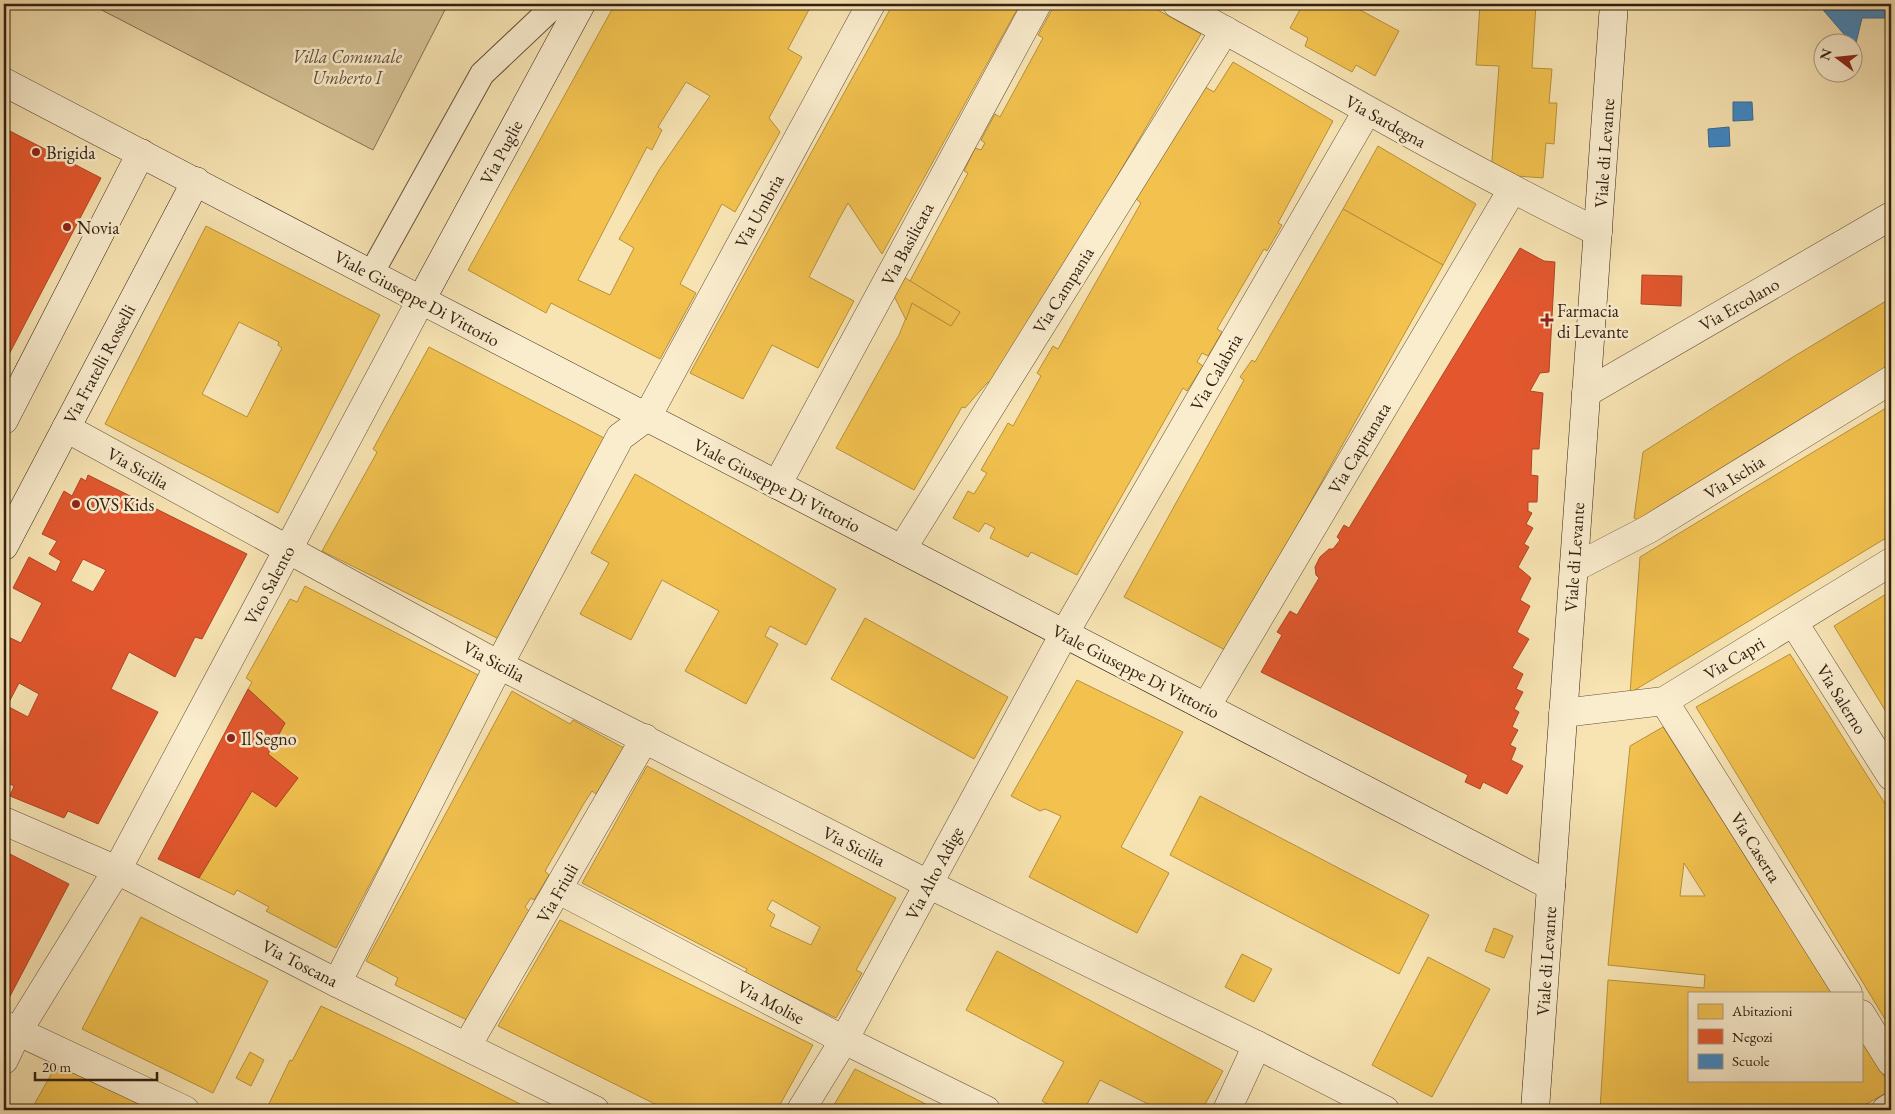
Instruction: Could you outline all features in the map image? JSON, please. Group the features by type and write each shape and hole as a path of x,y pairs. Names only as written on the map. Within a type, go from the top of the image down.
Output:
{"street":[{"name":"Via Puglie","path":"420,300 581,4"},
{"name":"Via Umbria","path":"646,417 872,4"},
{"name":"Via Basilicata","path":"777,485 1037,4"},
{"name":"Via Sardegna","path":"1177,4 1512,190 1598,232"},
{"name":"Viale di Levante","path":"1535,1110 1614,4"},
{"name":"Via Campania","path":"902,549 1225,30"},
{"name":"Viale Giuseppe Di Vittorio","path":"4,82 420,300 1551,886"},
{"name":"Via Calabria","path":"1064,634 1367,111"},
{"path":"6,411 141,153"},
{"name":"Via Fratelli Rosselli","path":"4,546 196,181"},
{"name":"Via Capitanata","path":"1206,707 1512,190"},
{"name":"Via Ercolano","path":"1586,393 1891,216"},
{"name":"Vico Salento","path":"4,1060 11,1028 116,870 420,300"},
{"name":"Via Ischia","path":"1574,568 1648,529 1891,380"},
{"path":"337,982 498,665 620,437 646,417"},
{"name":"Via Sicilia","path":"66,428 498,665 645,738 928,884 1257,1045 1385,1110"},
{"name":"Via Capri","path":"1563,713 1664,701 1891,562"},
{"name":"Via Salerno","path":"1794,622 1891,776"},
{"name":"Via Alto Adige","path":"801,1110 844,1040 1064,634"},
{"name":"Via Caserta","path":"1664,701 1847,992"},
{"name":"Via Friuli","path":"467,1046 645,738"},
{"name":"Via Toscana","path":"4,821 116,870 595,1110"},
{"name":"Via Molise","path":"558,890 844,1040 986,1110"},
{"path":"1862,1016 1891,1062"},
{"path":"11,1028 185,1110"},
{"path":"1226,1110 1257,1045"},
{"path":"1886,1110 1891,1107"}],"lane":[{"path":"371,274 482,74 556,4"}],"green space":[{"name":"Villa Comunale Umberto I","path":"90,4 448,4 373,150"}],"building: Abitazioni":[{"path":"615,4 812,4 788,49 802,57 769,118 780,132 735,212 722,204 680,284 696,293 660,359 551,303 546,313 468,270","holes":["686,82 710,96 659,170 619,239 634,248 610,295 578,280 647,147 652,150 662,130 658,127"]},
{"path":"893,4 1020,4 882,254 848,203 839,219 809,277 854,301 818,368 772,345 743,399 690,373"},
{"path":"1055,4 1147,4 1201,34 993,387 988,382 965,408 962,407 914,490 836,448 899,335 912,303 951,326 960,312 910,281 968,173 964,171 975,148 981,150 985,143 981,140 995,114 1000,117 1043,38 1038,35"},
{"path":"1303,4 1349,4 1399,31 1375,76 1356,65 1352,72 1305,46 1308,38 1290,28"},
{"path":"1480,4 1536,4 1532,68 1552,69 1549,103 1557,103 1554,144 1546,143 1543,178 1491,174 1499,66 1476,65"},
{"path":"1233,62 1333,121 1278,223 1282,225 1267,251 1264,249 1217,329 1222,332 1208,356 1202,353 1197,362 1203,366 1187,391 1183,388 1077,575 1031,552 1028,557 990,538 995,528 985,523 979,532 953,518 968,491 974,494 987,473 981,470 1008,423 1013,426 1041,376 1037,373 1053,346 1058,349 1141,203 1136,199 1200,84 1214,92"},
{"path":"1378,146 1476,204 1443,265 1343,209"},
{"path":"1343,209 1443,265 1227,651 1124,597 1244,380 1240,377 1252,360 1255,362"},
{"path":"206,226 380,315 278,513 105,424","holes":["239,322 279,342 278,345 282,348 247,417 202,394"]},
{"path":"904,277 960,312 951,326 912,303 906,320 894,296"},
{"path":"1891,298 1891,364 1641,521 1634,518 1643,452 1793,357"},
{"path":"429,347 608,440 501,640 322,551 375,456 377,452 373,449"},
{"path":"1891,405 1891,535 1630,693 1640,557"},
{"path":"635,474 836,589 806,645 770,626 765,636 778,644 746,704 685,671 719,611 662,580 631,640 580,614 609,563 591,553"},
{"path":"305,586 480,676 336,948 266,911 269,907 237,890 234,895 199,878 252,791 276,807 298,778 268,754 285,723 248,689 252,682 246,678 290,599 297,602"},
{"path":"1891,591 1891,720 1834,626"},
{"path":"865,618 1008,697 974,759 831,679"},
{"path":"1790,654 1891,813 1891,1029 1696,707"},
{"path":"1077,680 1183,732 1121,847 1169,873 1137,933 1029,877 1061,816 1045,809 1040,811 1011,796"},
{"path":"512,691 570,724 573,720 624,748 596,794 592,791 583,805 545,871 549,875 534,900 531,898 525,907 529,911 467,1020 395,985 398,978 366,961"},
{"path":"1663,727 1831,992 1688,992 1688,1082 1862,1082 1862,1041 1891,1087 1891,1090 1856,1110 1600,1110 1608,980 1704,988 1705,975 1608,965 1630,746","holes":["1684,863 1705,896 1680,896"]},
{"path":"647,766 896,898 856,970 862,973 836,1018 745,973 747,969 582,883","holes":["772,900 820,927 811,945 770,926 775,915 767,909"]},
{"path":"1200,796 1429,915 1399,974 1170,855"},
{"path":"141,917 268,981 213,1093 82,1029"},
{"path":"560,920 813,1045 777,1110 667,1110 498,1026"},
{"path":"1494,928 1513,936 1504,958 1485,951"},
{"path":"997,951 1223,1071 1202,1110 1160,1110 1100,1080 1084,1110 1068,1110 1057,1105 1055,1108 1042,1101 1064,1062 966,1010"},
{"path":"1242,954 1272,969 1254,1002 1225,987"},
{"path":"1428,957 1490,989 1432,1097 1372,1065"},
{"path":"321,1006 532,1110 266,1110 290,1060 292,1061"},
{"path":"250,1052 264,1060 251,1086 236,1078"},
{"path":"57,1064 155,1110 31,1110"},
{"path":"855,1069 938,1110 831,1110"}],"building: Negozi":[{"path":"4,128 101,178 4,364 4,234 10,223 4,220"},
{"path":"1520,248 1544,261 1555,262 1549,372 1540,373 1530,391 1543,393 1539,449 1532,449 1531,475 1538,476 1537,502 1528,502 1528,511 1532,513 1526,524 1533,528 1524,544 1529,547 1518,567 1531,578 1520,600 1530,606 1517,632 1529,639 1512,668 1523,674 1516,689 1523,692 1514,709 1519,712 1512,727 1518,730 1510,745 1516,748 1511,760 1523,766 1507,794 1483,782 1480,789 1465,782 1468,775 1261,672 1282,635 1277,632 1290,611 1297,615 1319,578 1316,575 1315,567 1320,557 1329,549 1333,549 1340,540 1337,537 1344,525 1349,528"},
{"path":"1642,275 1682,276 1681,306 1641,304"},
{"path":"88,475 247,554 202,639 195,637 175,677 129,652 111,689 158,712 98,824 68,811 64,818 10,796 14,786 4,781 4,635 21,643 42,603 13,588 29,557 56,572 61,561 49,554 57,541 42,534 64,491 72,496 81,478 86,481","holes":["83,559 106,570 93,592 71,581","19,683 39,694 28,717 7,706"]},
{"path":"248,689 285,723 268,754 298,778 276,807 252,791 199,878 158,859"},
{"path":"4,851 69,884 8,1000 4,999"}],"building: Scuole":[{"path":"1818,4 1891,4 1891,18 1862,18 1859,32 1842,32"},
{"path":"1733,102 1752,102 1753,120 1733,121"},
{"path":"1729,127 1730,146 1709,147 1708,129"}],"place":[{"name":"Brigida","path":"36,152"},
{"name":"Novia","path":"67,227"},
{"name":"Farmacia di Levante","path":"1547,320"},
{"name":"OVS Kids","path":"76,504"},
{"name":"Il Segno","path":"231,738"}]}
